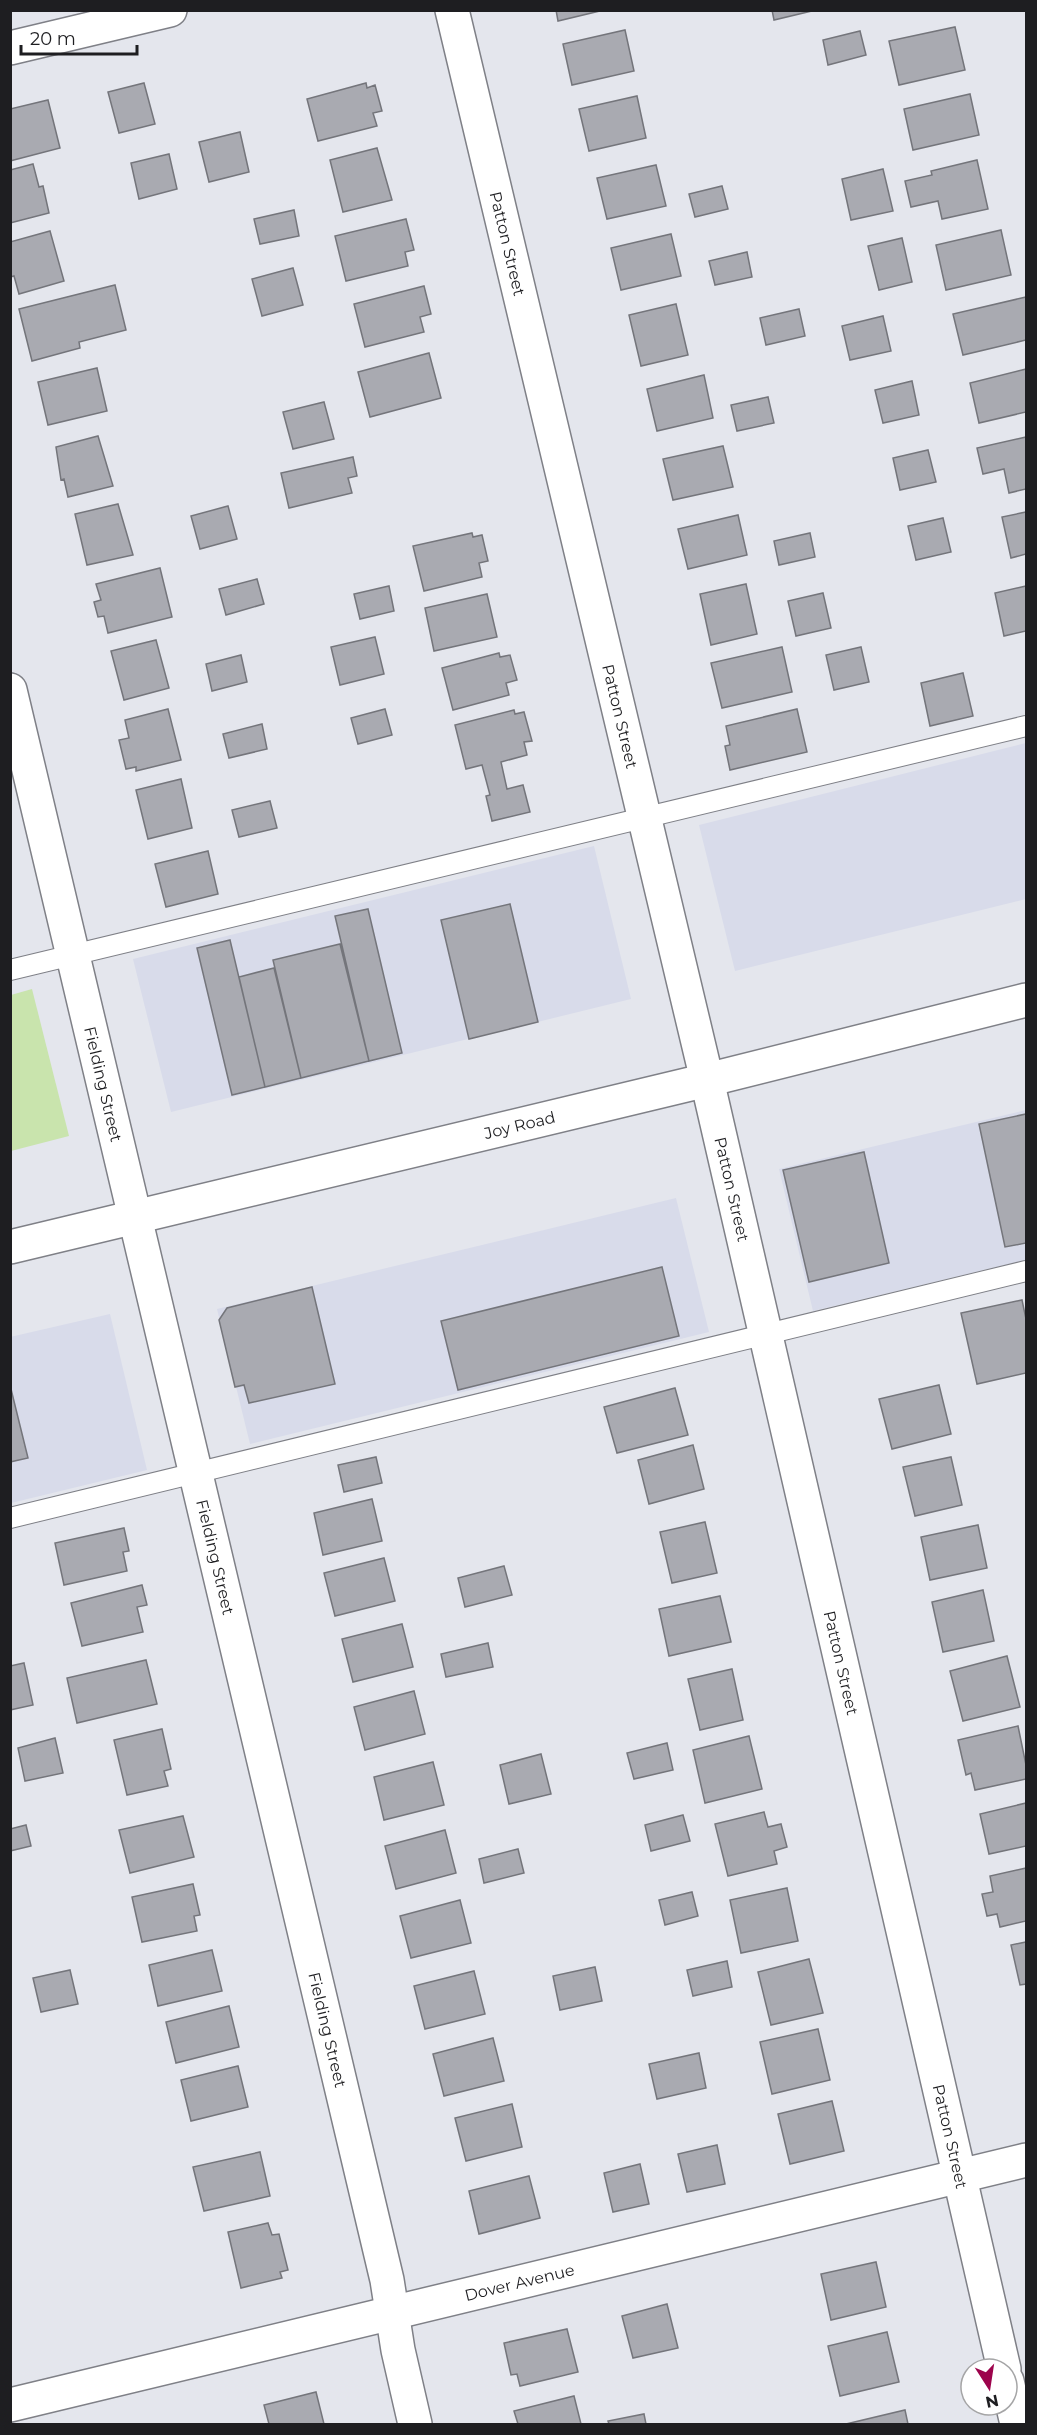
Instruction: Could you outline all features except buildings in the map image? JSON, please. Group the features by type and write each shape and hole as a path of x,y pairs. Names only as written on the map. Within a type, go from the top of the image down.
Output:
{"street":[{"path":"10,48 170,10"},
{"name":"Patton Street","path":"452,10 707,1080 1001,2357"},
{"name":"Fielding Street","path":"10,690 387,2280 391,2313 415,2424"},
{"name":"Joy Road","path":"10,1246 707,1080 1026,1000"},
{"name":"Dover Avenue","path":"10,2405 1026,2160"}],"lane":[{"path":"10,970 1026,726"},
{"path":"10,1518 1026,1271"}],"shaded area":[{"path":"1026,743 1026,899 735,971 699,825"},
{"path":"594,846 631,999 171,1112 133,959"},
{"path":"1026,1110 1026,1260 813,1311 779,1169"},
{"path":"676,1198 709,1332 250,1444 217,1309"},
{"path":"110,1314 147,1470 11,1503 10,1337"}],"green space":[{"path":"32,989 69,1136 11,1151 11,995"}]}
